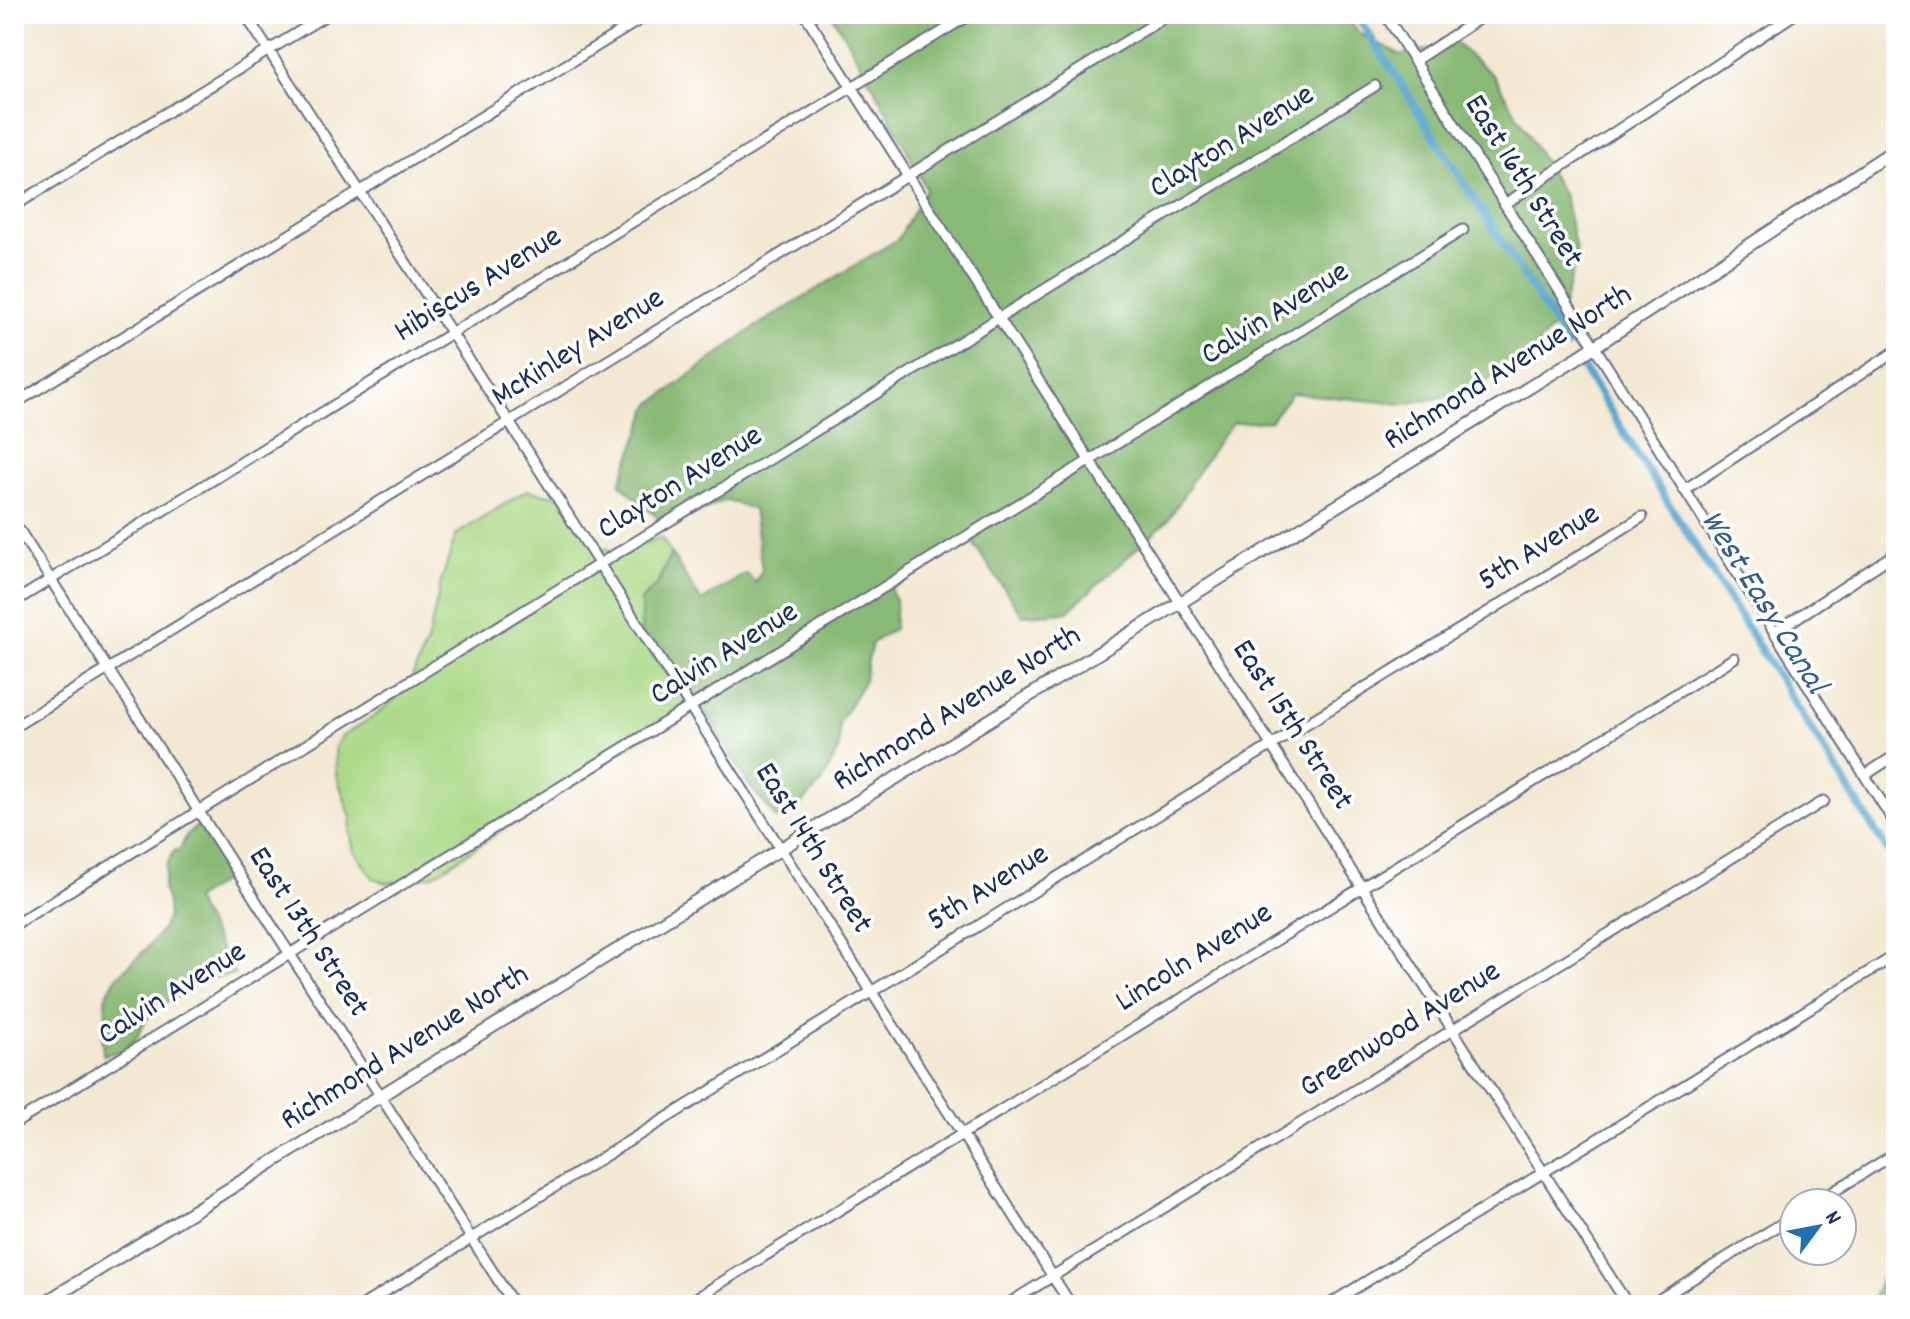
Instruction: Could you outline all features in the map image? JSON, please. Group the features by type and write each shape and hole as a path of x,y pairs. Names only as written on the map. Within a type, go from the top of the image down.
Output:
{"street":[{"name":"East 14th Street","path":"245,14 691,706 1071,1305"},
{"path":"14,206 328,14"},
{"path":"14,404 649,14"},
{"name":"East 15th Street","path":"805,14 1628,1305"},
{"name":"Hibiscus Avenue","path":"14,602 971,14"},
{"name":"McKinley Avenue","path":"14,727 1170,14"},
{"name":"East 16th Street","path":"1385,14 1896,825"},
{"path":"1414,61 1486,14"},
{"path":"1505,204 1795,14"},
{"name":"Clayton Avenue","path":"14,925 1375,86"},
{"name":"Richmond Avenue North","path":"41,1305 1595,347 1896,149"},
{"name":"Calvin Avenue","path":"14,1124 1463,230"},
{"path":"1684,490 1896,351"},
{"name":"5th Avenue","path":"363,1305 1642,517"},
{"name":"East 13th Street","path":"14,522 514,1305"},
{"path":"1775,632 1896,553"},
{"name":"Lincoln Avenue","path":"685,1305 1734,658"},
{"path":"1865,775 1896,755"},
{"name":"Greenwood Avenue","path":"1006,1305 1824,801"},
{"path":"1328,1305 1896,955"},
{"path":"1841,1187 1896,1153"},
{"path":"1650,1305 1778,1226"}],"green space":[{"path":"831,14 1344,14 1360,34 1401,55 1455,43 1494,76 1564,196 1577,255 1559,321 1518,366 1457,395 1403,404 1292,393 1270,421 1233,423 1168,520 1067,612 1022,615 971,540 890,589 896,602 894,629 872,643 863,683 839,723 839,748 823,781 801,805 777,819 748,784 708,716 676,687 641,639 641,600 657,585 671,553 701,601 747,573 755,583 762,570 753,509 725,500 667,526 620,484 650,405 755,327 898,239 926,189 881,100"},
{"path":"527,490 559,497 598,547 624,553 661,537 671,553 657,585 641,600 676,687 708,716 692,705 434,875 386,883 373,878 354,851 351,818 336,774 335,747 341,737 376,715 408,687 428,640 456,535"},
{"path":"200,824 232,875 194,900 235,975 203,979 156,1007 136,1039 121,1051 103,1055 105,998 115,979 163,928 168,917 163,890 167,864 188,833"},
{"path":"1896,1251 1896,1305 1874,1305 1873,1299 1887,1263"}],"waterway":[{"name":"West Easy Canal","path":"1356,14 1568,345"},
{"name":"West Easy Canal","path":"1585,371 1896,864"}]}
